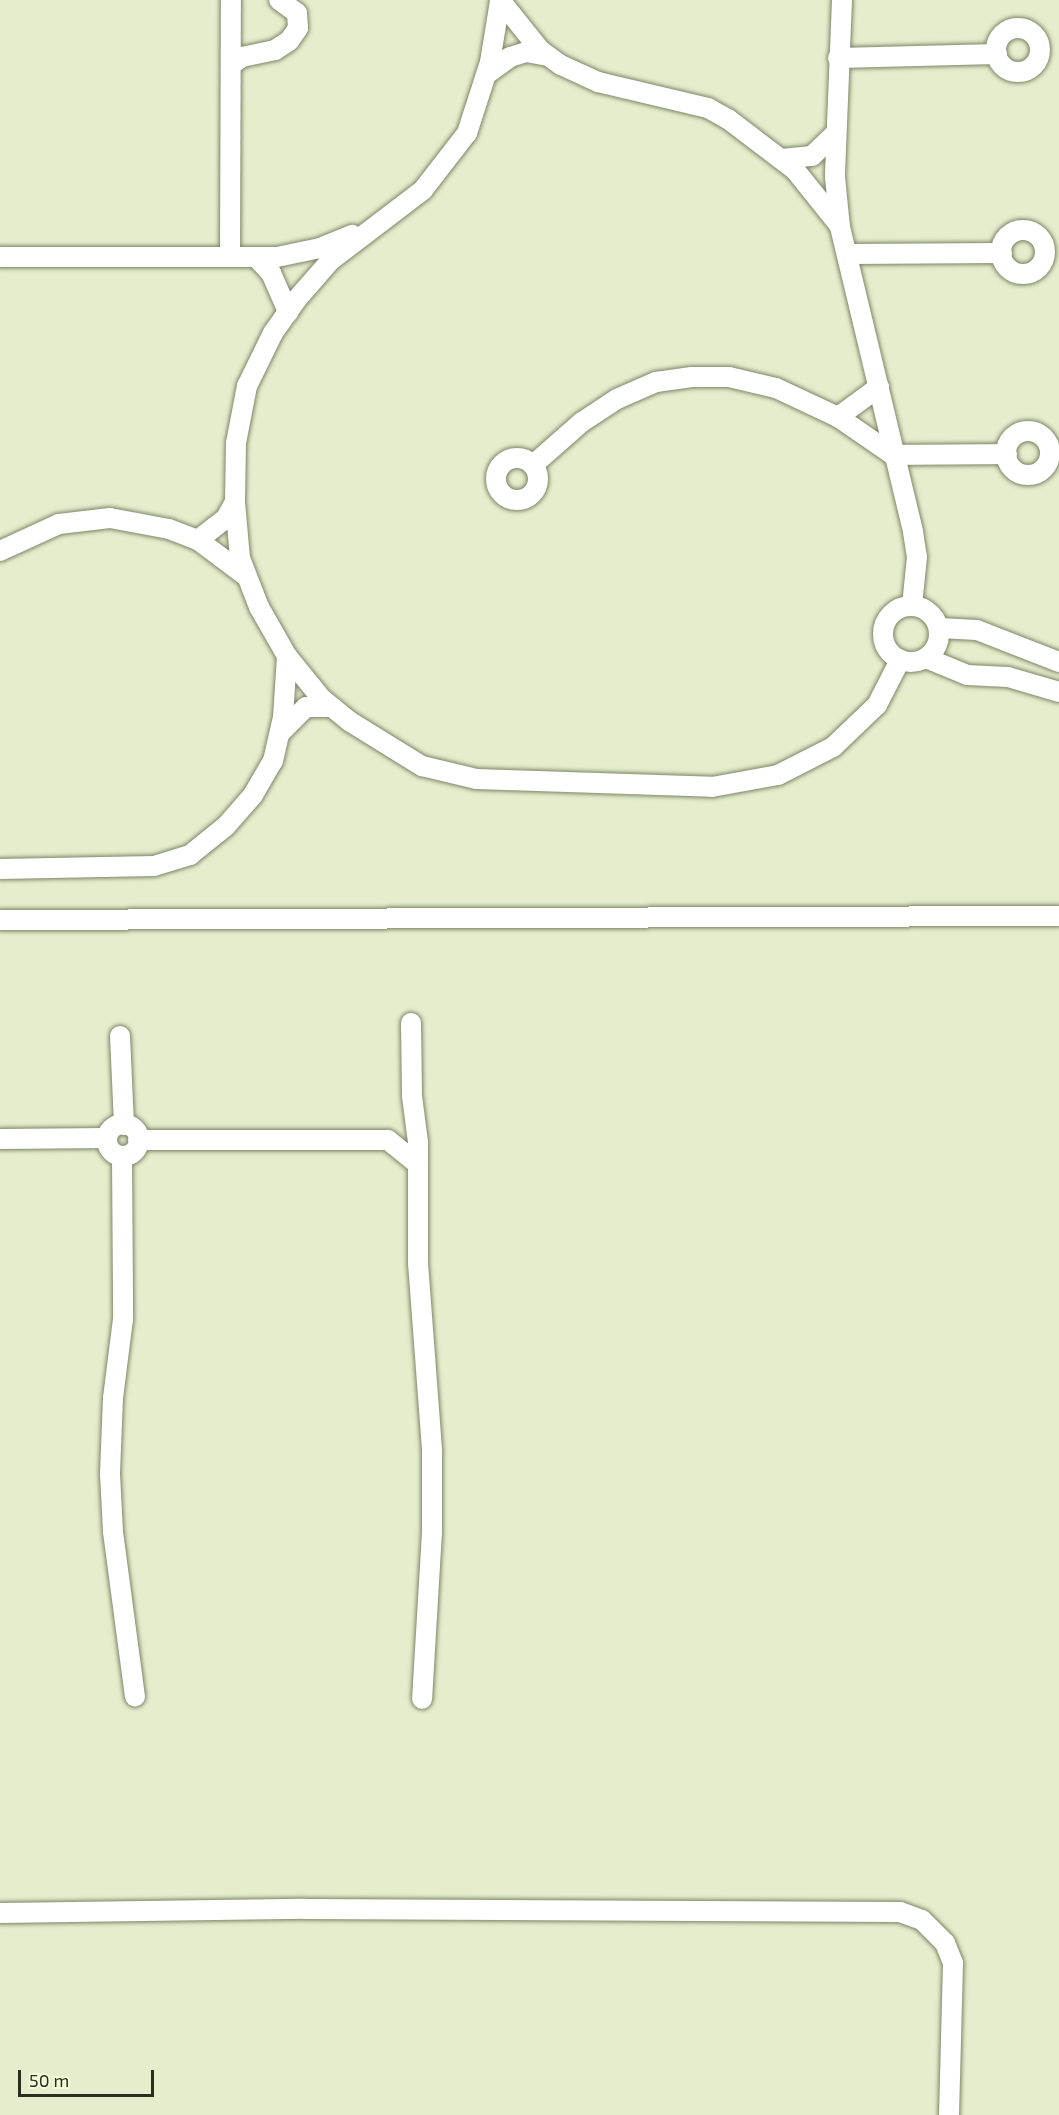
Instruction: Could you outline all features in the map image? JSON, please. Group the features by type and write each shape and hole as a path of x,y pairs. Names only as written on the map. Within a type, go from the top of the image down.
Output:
{"street":[{"path":"230,256 231,0"},
{"path":"231,65 242,57 275,50 289,41 298,28 297,14 279,0"},
{"path":"842,0 836,133 840,227 850,254 893,455 914,532 916,557 912,605"},
{"path":"500,1 548,56"},
{"path":"500,1 487,74 467,133 447,162 423,190 331,260 288,312 247,386 236,443 235,502 240,558 296,671 332,707 386,746 422,766 476,779 712,787 778,776 833,747 877,705 900,660"},
{"path":"487,74 510,57 526,52 548,56 598,82 708,108 795,170 840,227"},
{"path":"838,58 997,54"},
{"path":"782,159 812,156 836,133"},
{"path":"0,256 277,257 320,248 378,225"},
{"path":"850,254 1002,253"},
{"path":"256,257 271,273 288,312"},
{"path":"533,465 582,422 617,399 656,382 729,377 776,388 838,417 893,455 1007,454"},
{"path":"838,417 879,387"},
{"path":"198,540 226,518 235,502"},
{"path":"0,551 59,524 110,518 169,529 198,540 248,578"},
{"path":"926,658 937,645 939,628 930,612 912,605 894,611 884,626 885,645 900,660 926,658 967,675 1008,677 1059,692"},
{"path":"939,628 977,630 1059,662"},
{"path":"0,869 153,866 190,855 226,826 253,795 273,760 279,734 287,656"},
{"path":"279,734 306,707 332,707"},
{"path":"0,920 1059,916"},
{"path":"411,1023 418,1164 418,1263 429,1379 432,1532 422,1699"},
{"path":"120,1036 124,1125"},
{"path":"388,1140 414,1113"},
{"path":"124,1125 131,1127 138,1140 134,1152 122,1156 108,1147 107,1138 116,1126 124,1125"},
{"path":"0,1139 107,1138"},
{"path":"138,1140 388,1140 418,1164"},
{"path":"122,1156 123,1319 113,1398 110,1474 113,1532 135,1697"},
{"path":"0,1913 305,1909 900,1912 922,1920 945,1943 952,1963 949,2115"}]}
